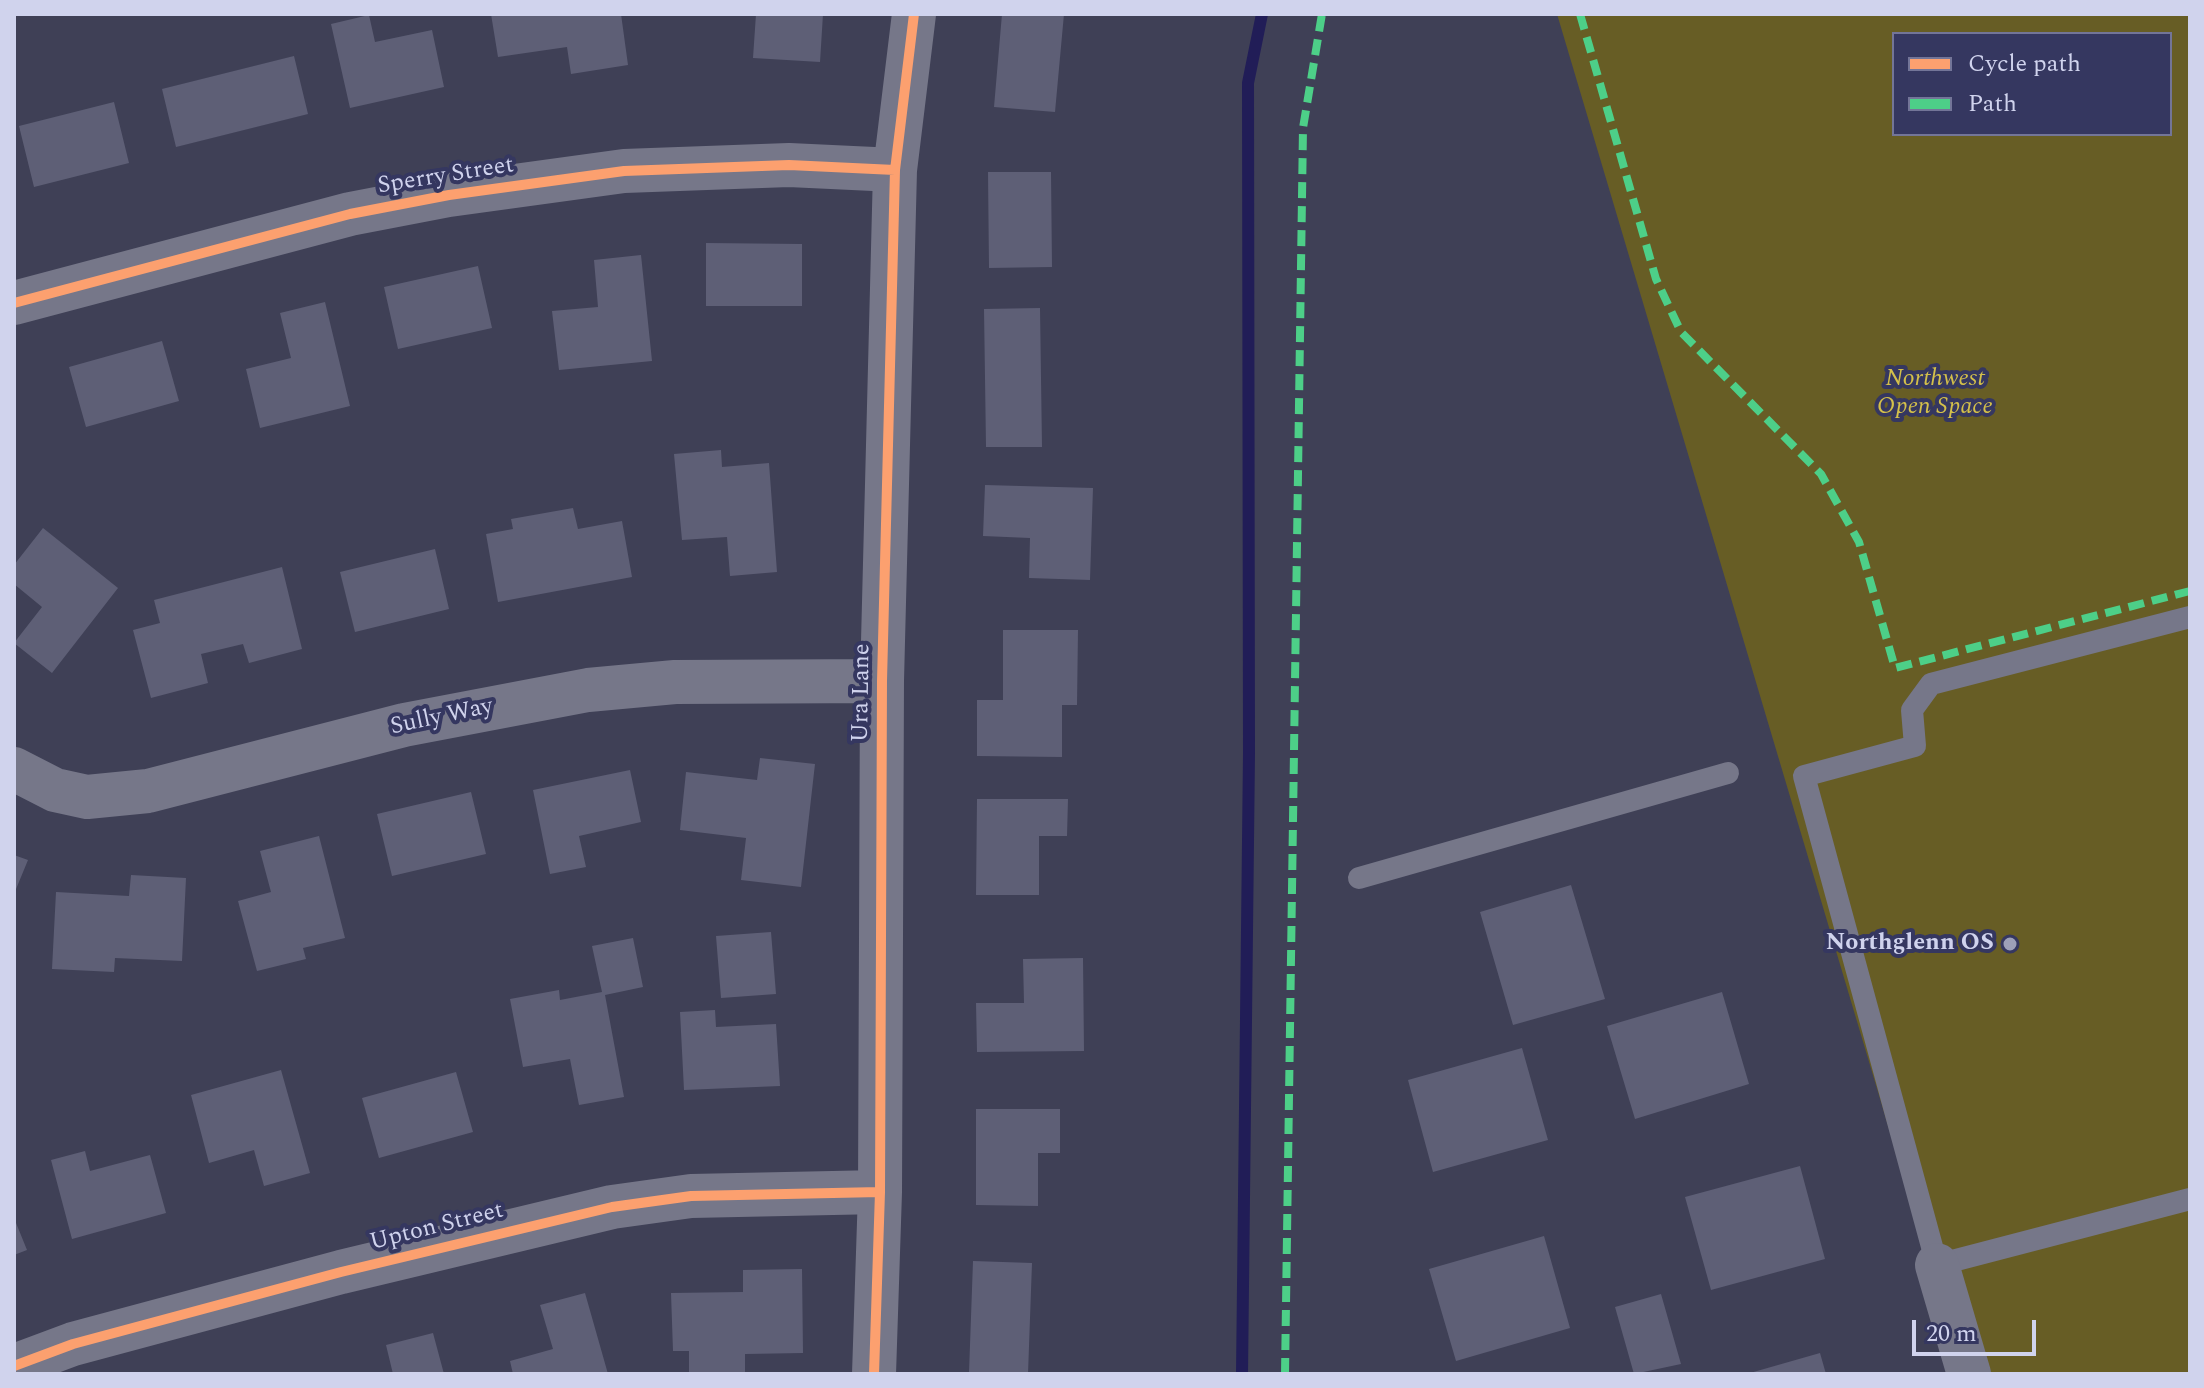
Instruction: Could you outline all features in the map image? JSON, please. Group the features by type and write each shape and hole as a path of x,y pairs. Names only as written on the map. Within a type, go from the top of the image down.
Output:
{"street":[{"name":"Ura Lane","path":"874,1374 880,1192 882,681 895,170 914,14"},
{"name":"Sperry Street","path":"14,303 350,214 449,195 624,171 789,165 895,170"},
{"name":"Sully Way","path":"14,769 55,790 87,797 148,791 404,725 588,690 675,682 882,681"},
{"name":"Upton Street","path":"14,1366 73,1344 326,1276 612,1207 691,1196 880,1192"},
{"path":"1937,1265 1969,1374"}],"lane":[{"path":"2190,617 1931,684 1912,710 1915,746 1804,776 1937,1265 2190,1199"},
{"path":"1359,878 1728,773"}],"green space":[{"name":"Northwest Open Space","path":"1557,14 2190,14 2190,1374 1962,1374"}],"building":[{"path":"491,14 621,14 628,65 571,74 567,47 498,57"},
{"path":"756,14 823,14 820,62 753,58"},
{"path":"1002,14 1064,14 1055,112 994,107"},
{"path":"369,15 375,42 432,30 444,87 350,108 331,24"},
{"path":"294,56 308,114 176,147 162,89"},
{"path":"114,102 129,163 34,187 19,126"},
{"path":"988,172 1051,172 1052,267 989,268"},
{"path":"706,243 802,244 802,306 706,306"},
{"path":"641,255 652,361 559,370 552,311 598,307 594,260"},
{"path":"478,266 492,328 398,349 384,287"},
{"path":"325,302 350,406 260,428 246,369 291,358 280,313"},
{"path":"1040,308 1042,447 986,447 984,309"},
{"path":"162,341 179,401 86,427 69,367"},
{"path":"721,450 722,467 769,463 777,572 730,576 727,537 682,540 674,454"},
{"path":"985,485 1093,488 1090,580 1029,578 1030,538 983,536"},
{"path":"573,508 578,529 622,521 632,577 498,602 486,534 513,529 511,519"},
{"path":"43,528 118,588 52,673 14,643 42,607 14,584 14,565"},
{"path":"435,549 449,609 355,632 340,572"},
{"path":"282,567 302,649 249,663 243,644 201,654 208,683 151,698 133,630 160,623 154,600"},
{"path":"1003,630 1078,630 1077,705 1062,705 1062,757 977,756 977,700 1003,700"},
{"path":"760,758 815,764 801,887 741,880 746,838 680,830 686,772 757,780"},
{"path":"630,770 641,822 579,836 586,867 550,874 533,790"},
{"path":"471,792 486,854 392,876 377,814"},
{"path":"977,799 1068,799 1067,836 1039,836 1039,895 976,895"},
{"path":"319,836 345,938 303,948 306,959 257,971 238,901 271,892 260,851"},
{"path":"14,855 28,860 14,894"},
{"path":"131,875 186,878 182,961 115,958 114,972 52,969 56,892 129,896"},
{"path":"1571,885 1605,999 1513,1025 1480,912"},
{"path":"771,932 776,994 721,998 716,936"},
{"path":"633,938 643,987 605,995 624,1097 579,1105 570,1059 523,1067 510,999 559,990 560,1000 602,992 592,946"},
{"path":"1083,958 1084,1051 977,1052 976,1003 1024,1003 1023,959"},
{"path":"1722,992 1749,1084 1635,1119 1607,1026"},
{"path":"715,1010 716,1027 776,1024 780,1086 684,1090 680,1012"},
{"path":"1522,1048 1548,1140 1433,1172 1408,1080"},
{"path":"281,1070 310,1173 264,1186 254,1150 209,1163 191,1095"},
{"path":"456,1072 473,1132 379,1158 362,1098"},
{"path":"976,1109 1060,1109 1060,1153 1038,1153 1038,1206 976,1205"},
{"path":"85,1151 90,1171 150,1155 166,1213 72,1239 51,1160"},
{"path":"1800,1166 1825,1259 1711,1290 1685,1197"},
{"path":"14,1218 27,1250 14,1255"},
{"path":"1544,1236 1570,1328 1456,1361 1429,1269"},
{"path":"973,1261 1032,1263 1028,1374 969,1373"},
{"path":"802,1269 803,1353 745,1354 745,1374 689,1374 689,1351 673,1351 671,1293 743,1292 743,1270"},
{"path":"585,1293 608,1374 513,1374 510,1361 553,1349 540,1305"},
{"path":"1661,1294 1681,1364 1634,1374 1615,1307"},
{"path":"433,1333 444,1374 393,1374 386,1345"},
{"path":"1820,1353 1826,1374 1750,1374 1750,1373"}],"waterway":[{"path":"1242,1374 1249,753 1248,83 1262,14"}],"marked path":[{"path":"1285,1374 1303,128 1322,14"},
{"path":"1580,14 1656,279 1681,332 1821,474 1859,542 1895,668 2190,591"}],"cycle path":[{"path":"874,1374 880,1192 882,681 895,170 914,14"},
{"path":"14,303 350,214 449,195 624,171 789,165 895,170"},
{"path":"14,1366 73,1344 341,1272 612,1207 691,1196 880,1192"}],"place":[{"name":"Northglenn OS","path":"2010,944"}]}
